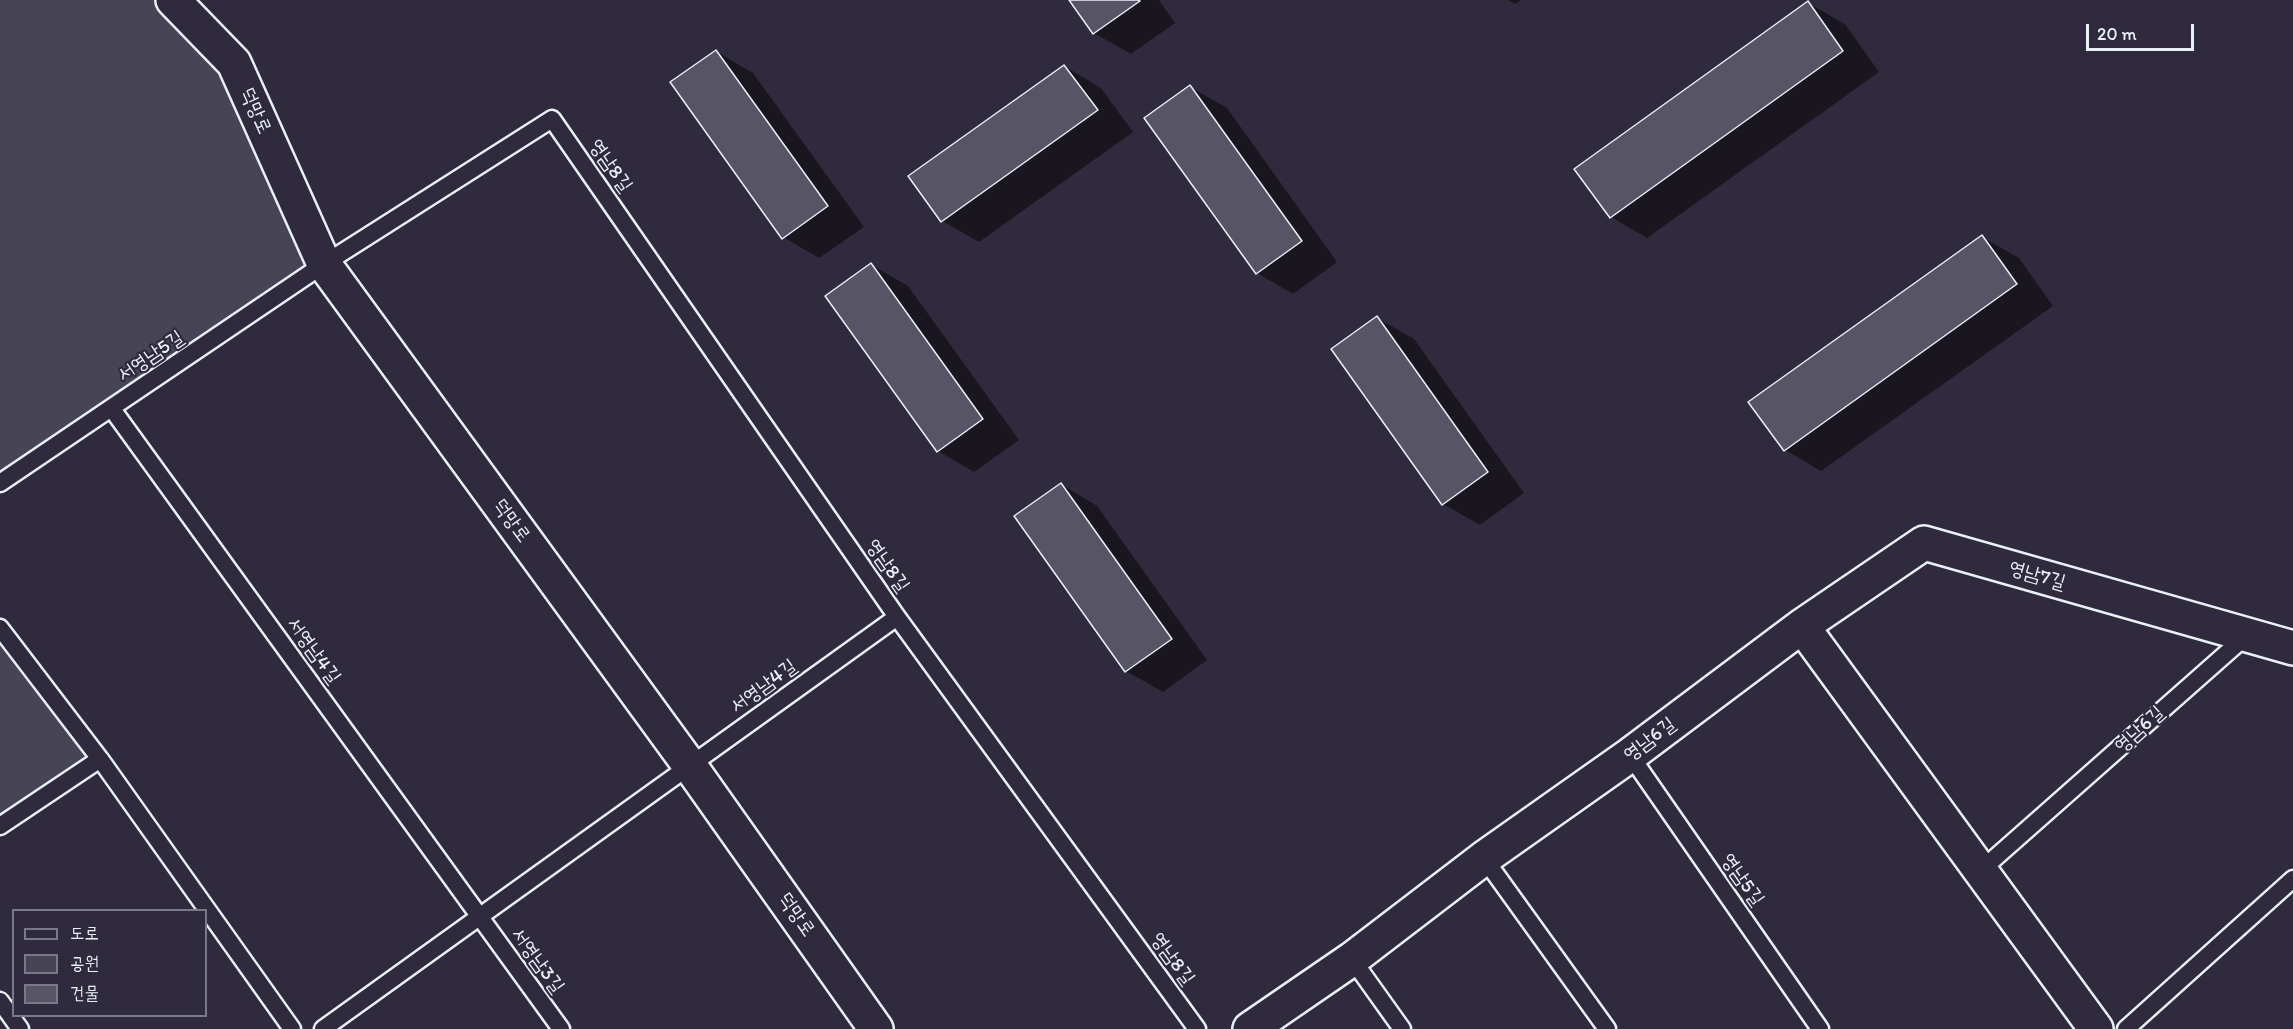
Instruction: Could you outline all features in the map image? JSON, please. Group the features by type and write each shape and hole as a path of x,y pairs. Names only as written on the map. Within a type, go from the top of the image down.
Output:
{"street":[{"name":"덕망로","path":"173,0 234,63 324,264 690,766 876,1029"},
{"name":"영남7길","path":"1802,626 1924,543 2293,648"},
{"name":"영남6길","path":"1250,1029 1352,959 1484,858 1630,755 1802,626"},
{"path":"1802,626 1979,872 2096,1029"}],"lane":[{"name":"서영남5길","path":"0,483 324,264 552,119"},
{"name":"영남8길","path":"552,119 897,617 1197,1029"},
{"name":"서영남4길","path":"112,409 480,917"},
{"name":"서영남4길","path":"323,1029 897,617"},
{"path":"0,628 99,759 206,909"},
{"name":"영남6길","path":"1979,872 2246,636"},
{"name":"영남5길","path":"1630,755 1820,1029"},
{"path":"0,826 99,759"},
{"path":"1484,858 1607,1029"},
{"path":"2126,1029 2293,879"},
{"path":"207,910 292,1029"},
{"name":"서영남3길","path":"480,917 561,1029"},
{"path":"1352,959 1402,1029"},
{"path":"0,1000 20,1029"}],"green space":[{"path":"0,0 173,0 234,63 324,264 0,482"},
{"path":"0,628 100,759 0,825"}],"building":[{"path":"1069,0 1138,0 1140,1 1093,34"},
{"path":"1808,1 1843,51 1610,218 1574,169"},
{"path":"716,50 828,206 782,239 670,82"},
{"path":"1064,65 1098,110 941,222 908,176"},
{"path":"1190,85 1302,241 1256,274 1144,118"},
{"path":"1982,235 2017,284 1784,451 1748,402"},
{"path":"871,263 983,419 937,452 825,296"},
{"path":"1377,316 1488,472 1442,505 1331,349"},
{"path":"1061,483 1172,639 1125,672 1014,516"}]}
